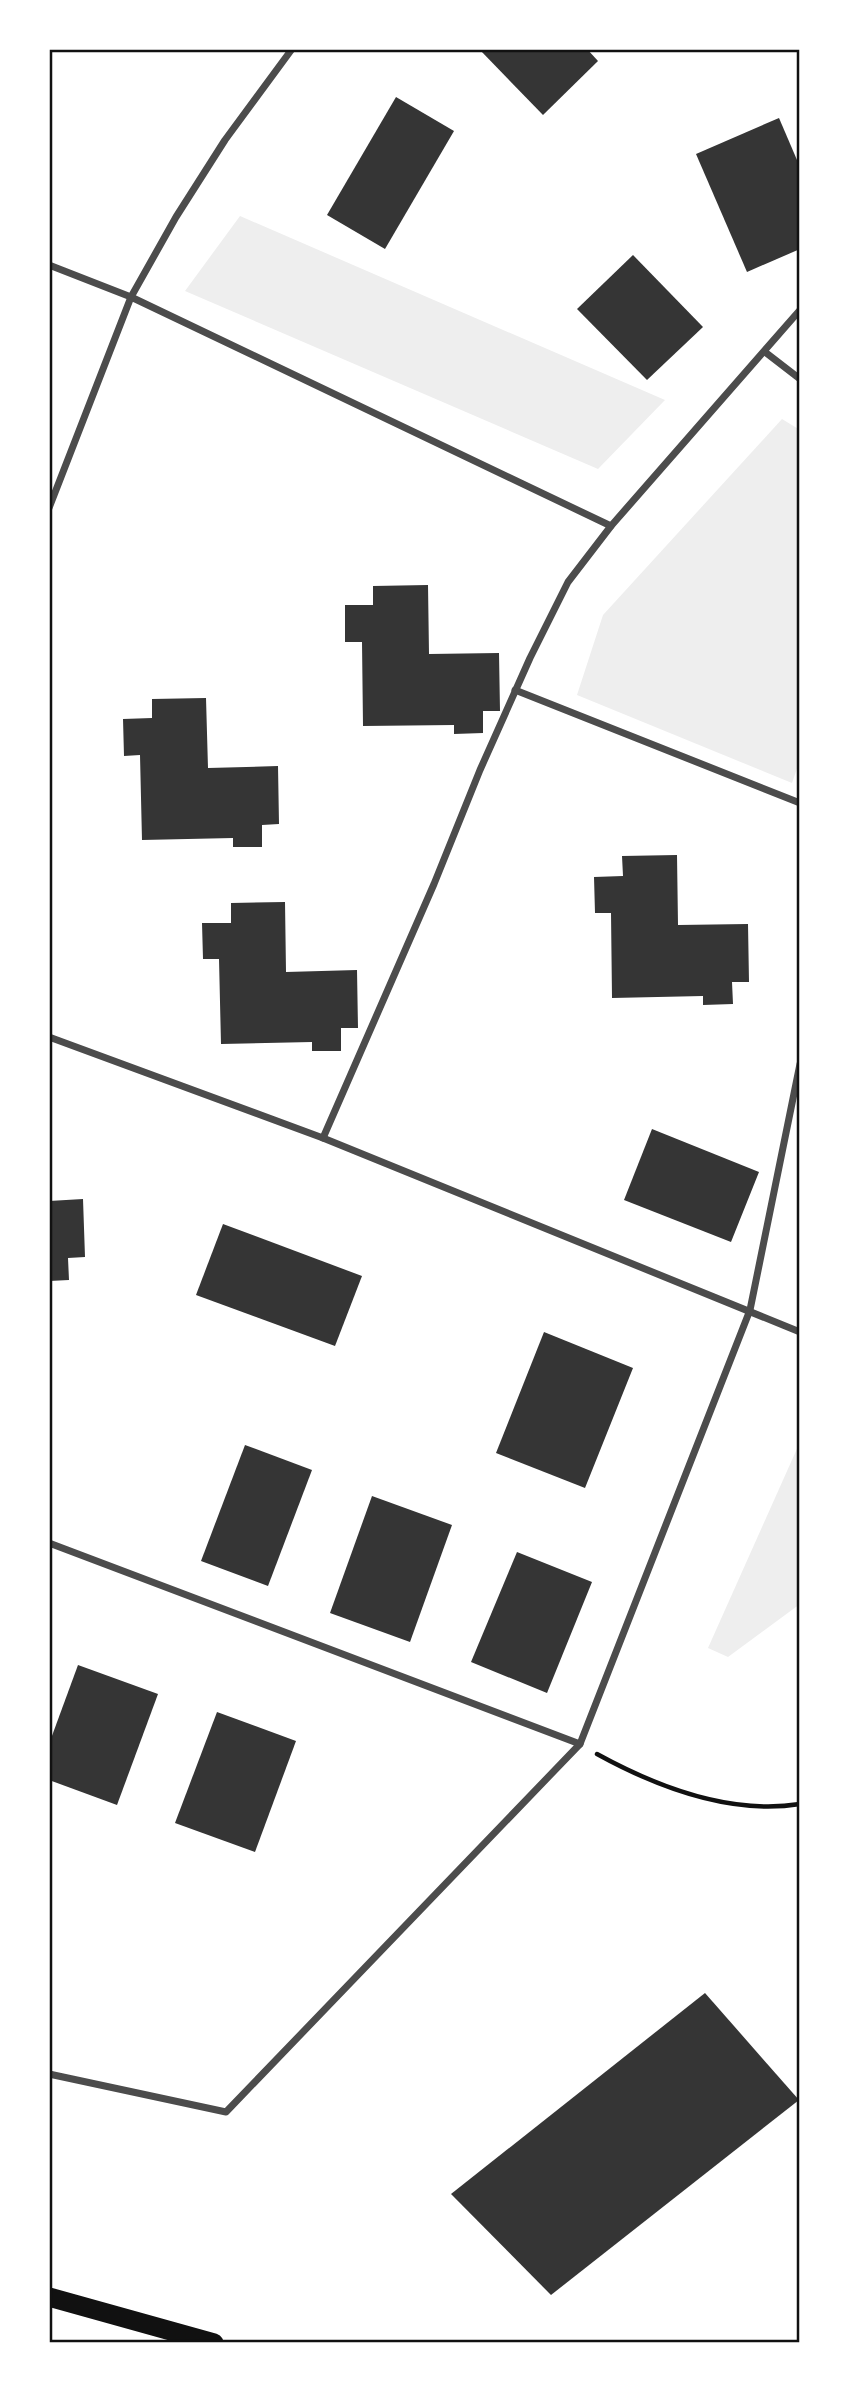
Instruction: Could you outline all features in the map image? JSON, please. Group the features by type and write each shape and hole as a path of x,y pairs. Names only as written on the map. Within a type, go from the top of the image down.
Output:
{"highway":[{"path":"49,2297 214,2343"}],"street":[{"path":"49,508 131,297 176,217 225,140 292,49"},
{"path":"49,265 131,297 611,526"},
{"path":"323,1138 515,690 568,582 611,526 800,310"},
{"path":"765,352 800,379"},
{"path":"515,690 800,803"},
{"path":"49,1037 323,1138 800,1332"},
{"path":"49,2074 226,2112 580,1744 751,1310 800,1064"},
{"path":"49,1543 580,1744"}],"path":[{"path":"580,1744 636,1773 684,1791 744,1805 766,1807 800,1804"}],"shaded area":[{"path":"240,216 665,400 598,469 185,291"},
{"path":"782,419 800,430 800,760 792,783 577,695 603,615"},
{"path":"800,1442 800,1604 728,1657 708,1648"}],"building":[{"path":"479,49 587,49 598,61 543,115"},
{"path":"396,97 454,131 385,249 327,215"},
{"path":"779,118 800,167 800,249 747,272 696,154"},
{"path":"633,255 703,327 647,380 577,309"},
{"path":"428,585 429,654 499,653 500,711 483,711 483,733 454,734 454,725 363,726 362,642 345,642 345,605 373,605 373,586"},
{"path":"206,698 208,768 278,766 279,824 262,825 262,847 233,847 233,838 142,840 140,755 124,756 123,719 152,718 152,699"},
{"path":"677,855 678,925 748,924 749,982 732,982 733,1004 703,1005 703,996 612,998 611,913 595,913 594,877 623,876 622,856"},
{"path":"285,902 286,972 357,970 358,1028 341,1028 341,1051 312,1051 312,1042 221,1044 219,959 203,959 202,923 231,923 231,903"},
{"path":"652,1129 759,1172 731,1242 624,1200"},
{"path":"83,1199 85,1257 68,1258 69,1280 49,1281 49,1201"},
{"path":"223,1224 362,1276 335,1346 196,1295"},
{"path":"544,1332 633,1368 585,1488 496,1453"},
{"path":"245,1445 312,1470 268,1586 201,1561"},
{"path":"372,1496 452,1525 410,1642 330,1613"},
{"path":"517,1552 592,1582 547,1693 471,1662"},
{"path":"78,1665 158,1694 117,1805 49,1780 49,1744"},
{"path":"217,1712 296,1741 255,1852 175,1823"},
{"path":"705,1993 799,2100 551,2295 451,2194"}]}
